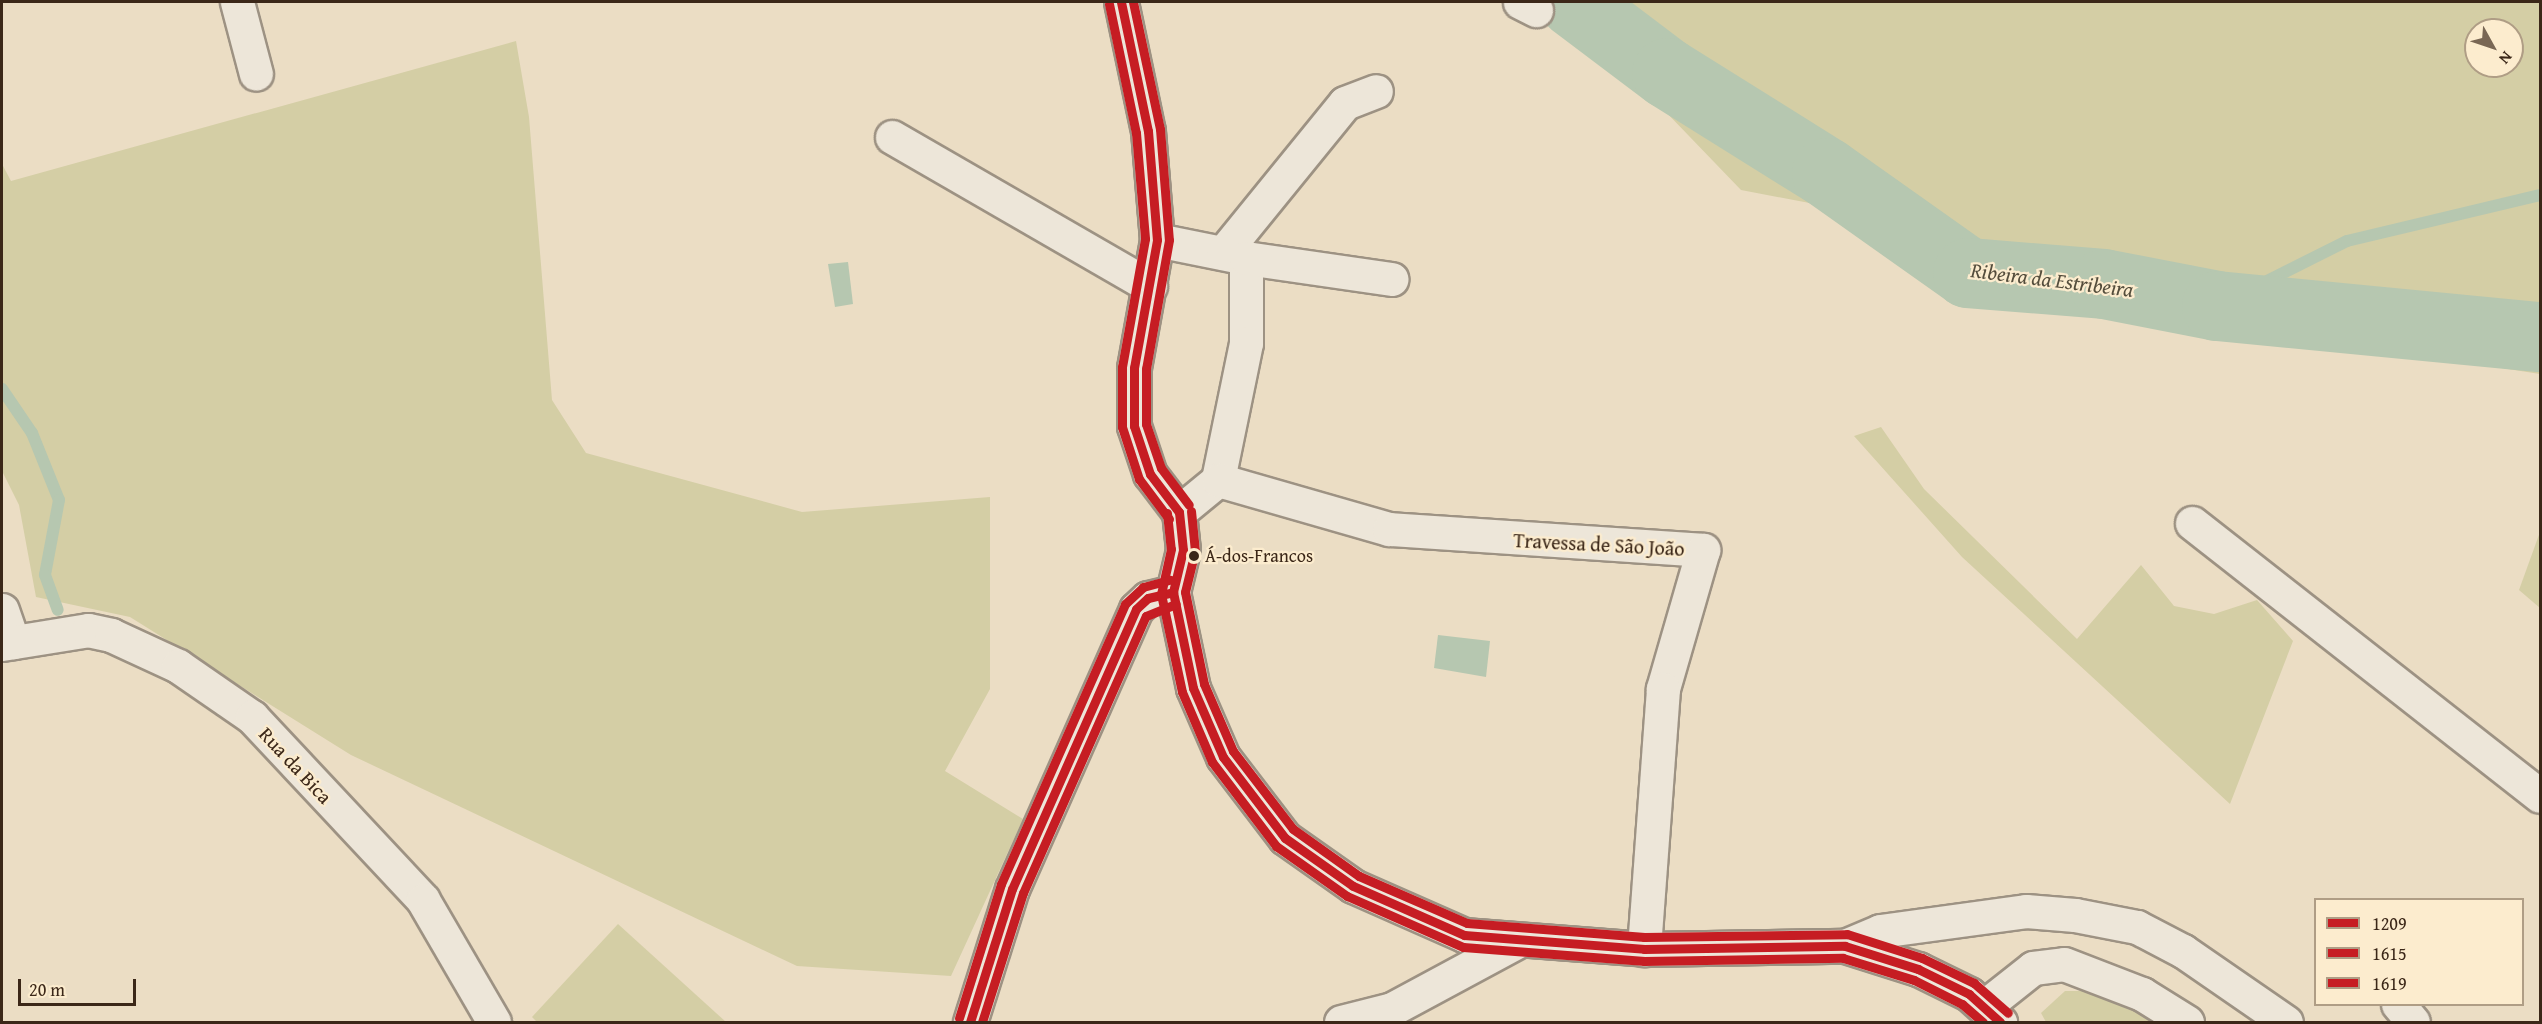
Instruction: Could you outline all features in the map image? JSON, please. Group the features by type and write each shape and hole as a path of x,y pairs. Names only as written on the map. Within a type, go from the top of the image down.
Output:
{"street":[{"path":"237,2 256,74"},
{"path":"1121,2 1148,131 1157,240 1134,368 1134,426 1150,474 1179,512 1183,550 1173,592 1193,688 1223,757 1285,838 1353,886 1413,916 1464,935 1644,949 1845,946 1918,969 1992,1014 2033,968 2064,964 2142,994 2187,1023"},
{"path":"1179,512 1218,480 1246,343 1234,255 1346,103 1376,90"},
{"path":"892,137 1150,286"},
{"path":"1157,240 1234,255 1391,279"},
{"name":"Travessa de São João","path":"1218,480 1389,529 1703,550 1663,689 1644,949"},
{"path":"2192,523 2541,796"},
{"path":"970,1023 1012,889 1136,609 1148,598 1173,592"},
{"path":"2,610 7,643"},
{"name":"Rua da Bica","path":"7,643 88,630 111,635 178,666 252,717 423,900 491,1022"},
{"path":"1845,946 1880,931 1925,924 2026,911 2075,915 2137,927 2183,951 2286,1023"},
{"path":"1341,1023 1392,1009 1520,940"},
{"path":"2399,1006 2413,1023"}],"shaded area":[{"path":"1560,2 2540,2 2540,374 1999,290 1988,306 1820,205 1741,190"},
{"path":"516,41 529,117 552,400 586,453 802,512 990,497 990,689 945,771 1023,819 951,976 797,966 351,755 130,617 36,597 19,505 2,471 2,164 11,181"},
{"path":"848,262 853,304 835,307 828,264"},
{"path":"1881,427 1924,489 2077,639 2141,565 2174,606 2214,614 2257,600 2293,641 2230,804 1962,557 1854,436"},
{"path":"2540,532 2540,608 2519,590"},
{"path":"1438,635 1490,641 1486,677 1434,668"},
{"path":"618,924 726,1022 537,1022 532,1017"},
{"path":"2065,991 2100,991 2162,1022 2046,1022 2041,1013"}],"waterway":[{"name":"Ribeira da Estribeira","path":"1573,2 1667,73 1827,173 1968,273 2104,284 2217,306 2540,337"},
{"path":"2217,306 2347,241 2540,195"},
{"path":"2,389 32,433 59,500 45,575 58,610"}],"transit line":[{"name":"1209","path":"1121,2 1148,131 1157,240 1134,368 1134,426 1150,474 1179,512"},
{"name":"1619","path":"1133,2 1160,129 1169,240 1146,369 1146,424 1161,468 1189,505"},
{"name":"1615","path":"1109,4 1136,133 1145,239 1122,367 1122,427 1139,479 1169,519"},
{"name":"1619","path":"1191,511 1195,551 1185,592 1204,684 1233,751 1293,829 1359,876 1467,923 1644,937 1847,934 1922,958 1974,983 2008,1013"},
{"name":"1209","path":"1179,512 1183,550 1173,592 1193,688 1223,757 1285,838 1353,886 1464,935 1644,949 1845,946 1918,969 1969,994 2000,1022"},
{"name":"1615","path":"1167,513 1171,549 1161,594 1182,692 1212,762 1276,846 1347,896 1463,947 1644,961 1843,958 1914,980 1962,1004 1983,1022"},
{"name":"1619","path":"959,1018 1001,884 1125,604 1143,587 1170,580"},
{"name":"1209","path":"970,1022 1012,889 1136,609 1148,598 1173,592"},
{"name":"1615","path":"982,1022 1023,893 1146,616 1176,604"}],"place":[{"name":"Á-dos-Francos","path":"1194,556"}]}
